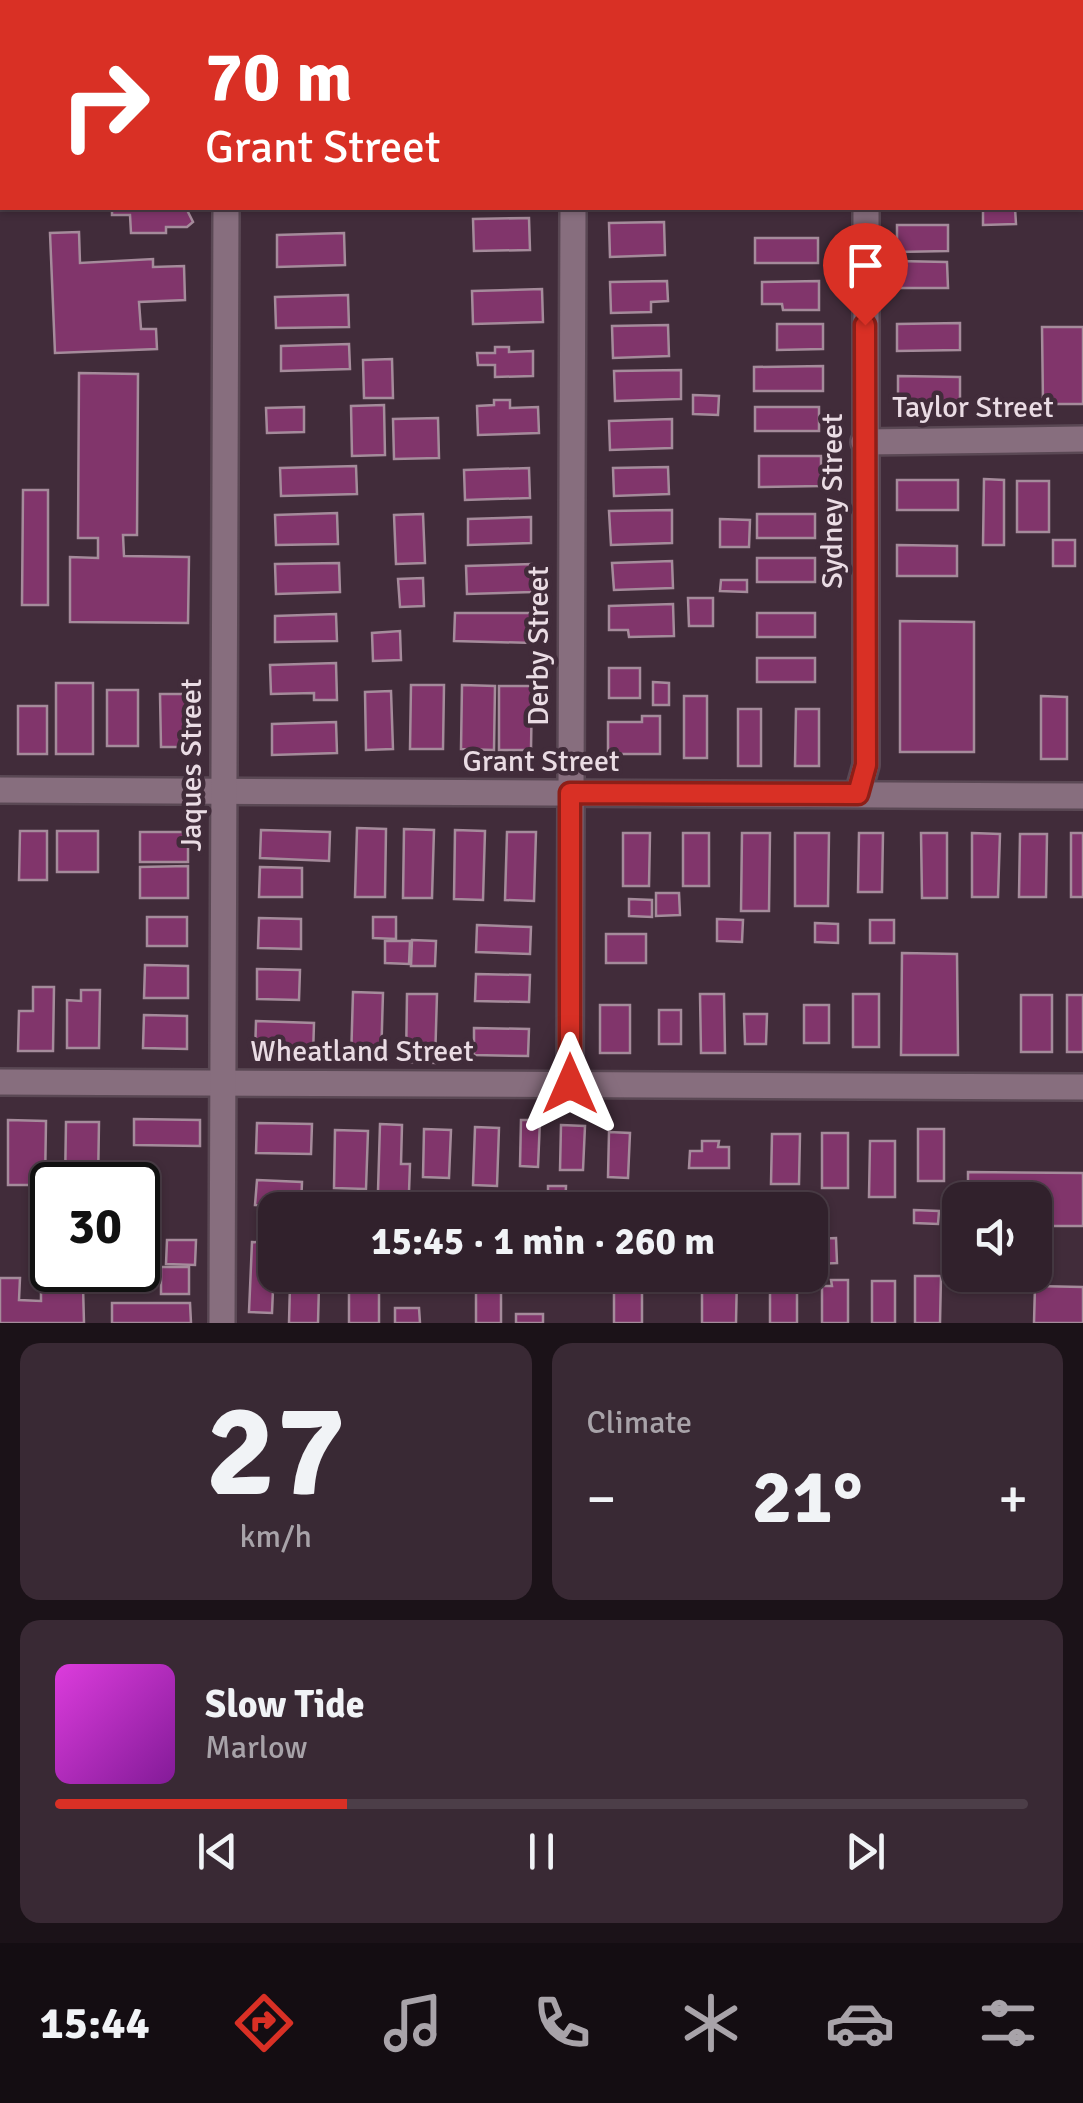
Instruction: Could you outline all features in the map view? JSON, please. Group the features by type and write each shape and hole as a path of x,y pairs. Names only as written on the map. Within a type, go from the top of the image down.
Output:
{"street":[{"name":"Jaques Street","path":"222,1323 226,210"},
{"name":"Derby Street","path":"570,1084 573,210"},
{"name":"Sydney Street","path":"858,794 866,765 866,210"},
{"name":"Taylor Street","path":"864,442 1083,439"},
{"name":"Grant Street","path":"0,790 1083,796"},
{"name":"Wheatland Street","path":"0,1082 1083,1087"}],"building":[{"path":"112,210 187,210 193,222 187,227 166,227 166,233 131,233 130,215 112,215"},
{"path":"983,210 1015,210 1016,224 983,225"},
{"path":"529,218 530,250 474,251 473,219"},
{"path":"664,222 665,255 610,257 609,223"},
{"path":"897,225 948,225 948,251 897,252"},
{"path":"79,232 80,263 153,259 153,267 184,266 185,300 139,302 141,329 156,329 157,349 55,353 50,233"},
{"path":"344,233 345,265 277,267 277,235"},
{"path":"755,238 818,238 818,263 755,263"},
{"path":"897,261 947,262 948,288 897,288"},
{"path":"667,281 668,301 651,302 651,312 611,313 610,282"},
{"path":"819,281 819,310 783,310 782,304 762,304 762,282"},
{"path":"542,289 543,322 473,324 472,291"},
{"path":"348,295 349,327 276,328 275,297"},
{"path":"960,323 960,350 897,351 897,324"},
{"path":"777,324 823,324 823,349 777,350"},
{"path":"668,325 669,356 613,358 612,326"},
{"path":"1042,327 1083,327 1083,404 1043,404"},
{"path":"349,344 350,369 281,371 281,346"},
{"path":"495,347 509,347 509,352 533,351 533,376 495,377 495,365 478,365 477,353 495,353"},
{"path":"392,359 393,398 364,398 363,360"},
{"path":"823,366 823,391 754,391 754,367"},
{"path":"681,370 681,399 615,401 614,371"},
{"path":"79,373 138,374 137,535 123,535 124,556 189,557 188,623 70,622 70,557 98,558 98,538 78,538"},
{"path":"898,376 960,377 960,403 898,404"},
{"path":"693,395 719,396 718,415 693,414"},
{"path":"494,400 510,400 510,408 538,407 539,433 478,435 477,406 494,405"},
{"path":"384,405 385,455 352,456 351,406"},
{"path":"304,407 304,432 267,433 266,408"},
{"path":"755,407 819,407 819,431 755,431"},
{"path":"438,418 439,458 394,459 393,419"},
{"path":"672,419 672,448 610,450 609,421"},
{"path":"759,456 821,456 821,486 759,487"},
{"path":"356,466 357,494 281,496 280,468"},
{"path":"668,467 669,494 614,496 613,468"},
{"path":"529,468 530,498 465,500 464,470"},
{"path":"984,479 1004,480 1004,545 983,545"},
{"path":"897,480 958,480 958,510 897,510"},
{"path":"1017,481 1049,481 1049,532 1017,532"},
{"path":"23,490 48,490 48,605 22,605"},
{"path":"672,510 672,543 611,545 609,511"},
{"path":"337,513 338,544 276,545 275,515"},
{"path":"423,514 425,563 396,564 394,515"},
{"path":"757,514 815,514 815,538 757,538"},
{"path":"531,517 531,543 468,545 468,519"},
{"path":"720,519 750,520 749,547 720,547"},
{"path":"1053,540 1075,540 1075,566 1053,566"},
{"path":"897,545 957,546 957,576 897,576"},
{"path":"757,558 815,558 815,582 757,582"},
{"path":"672,561 673,588 614,590 612,563"},
{"path":"339,563 340,592 276,594 275,564"},
{"path":"532,564 532,592 467,594 466,566"},
{"path":"423,578 424,606 400,607 398,579"},
{"path":"721,580 747,580 747,592 720,591"},
{"path":"688,598 713,598 713,626 689,626"},
{"path":"673,604 674,636 629,637 628,630 609,630 609,606"},
{"path":"455,613 533,613 533,643 454,641"},
{"path":"757,613 815,613 815,637 757,637"},
{"path":"336,614 337,641 275,642 275,616"},
{"path":"900,621 974,622 974,752 900,752"},
{"path":"400,631 401,660 373,661 372,633"},
{"path":"757,658 815,658 815,682 757,682"},
{"path":"336,663 337,700 314,700 314,693 271,694 270,665"},
{"path":"609,668 640,668 640,698 609,698"},
{"path":"653,682 669,683 669,705 653,705"},
{"path":"56,683 93,683 93,754 56,754"},
{"path":"411,685 444,685 443,749 410,749"},
{"path":"462,685 495,686 494,750 461,749"},
{"path":"499,686 532,686 531,750 499,750"},
{"path":"107,690 138,690 138,746 107,746"},
{"path":"391,691 393,749 366,750 365,692"},
{"path":"160,694 191,694 191,747 161,747"},
{"path":"684,696 707,696 707,758 684,758"},
{"path":"1041,696 1067,697 1067,759 1041,759"},
{"path":"18,706 47,706 47,754 18,754"},
{"path":"738,709 761,709 761,766 738,766"},
{"path":"796,709 819,709 819,766 795,766"},
{"path":"642,716 660,716 660,754 608,754 608,722 642,722"},
{"path":"336,722 337,753 272,755 272,724"},
{"path":"357,828 386,829 385,897 355,897"},
{"path":"404,829 434,830 432,898 403,898"},
{"path":"261,830 330,832 329,861 260,858"},
{"path":"455,830 485,831 483,900 454,899"},
{"path":"20,831 47,831 47,880 19,880"},
{"path":"57,831 98,831 98,872 57,872"},
{"path":"140,832 188,832 188,862 140,862"},
{"path":"507,832 536,832 534,901 505,900"},
{"path":"623,833 650,833 649,886 623,886"},
{"path":"683,833 709,833 709,886 683,886"},
{"path":"742,833 770,833 769,911 741,911"},
{"path":"795,833 829,833 828,906 795,906"},
{"path":"859,833 883,833 882,892 858,892"},
{"path":"921,833 947,833 947,898 922,898"},
{"path":"972,833 1000,834 998,897 972,897"},
{"path":"1071,833 1083,833 1083,897 1071,897"},
{"path":"1020,834 1047,834 1046,897 1019,897"},
{"path":"188,866 188,898 140,898 140,867"},
{"path":"260,867 302,868 302,897 259,897"},
{"path":"656,893 679,893 680,915 656,916"},
{"path":"629,899 652,900 652,917 629,916"},
{"path":"147,917 187,917 187,946 147,946"},
{"path":"373,917 396,917 396,939 373,938"},
{"path":"259,918 301,919 301,949 258,948"},
{"path":"717,919 743,920 742,942 717,941"},
{"path":"870,920 894,920 894,943 870,943"},
{"path":"815,923 838,924 838,943 815,942"},
{"path":"477,925 531,927 530,954 476,952"},
{"path":"606,934 646,934 646,963 606,963"},
{"path":"412,940 436,941 435,966 411,966"},
{"path":"385,941 410,941 409,964 385,963"},
{"path":"902,953 957,954 958,1055 901,1055"},
{"path":"145,965 188,966 188,998 144,998"},
{"path":"257,969 300,970 299,1000 257,999"},
{"path":"476,974 530,975 529,1002 475,1001"},
{"path":"33,987 54,987 53,1051 18,1051 19,1011 33,1011"},
{"path":"81,990 100,990 99,1048 67,1048 67,1000 81,1001"},
{"path":"353,992 383,993 381,1061 351,1061"},
{"path":"407,994 437,994 435,1063 406,1062"},
{"path":"700,994 724,994 725,1053 701,1053"},
{"path":"853,994 879,994 879,1047 853,1047"},
{"path":"1021,995 1052,995 1052,1052 1021,1052"},
{"path":"1067,995 1083,995 1083,1052 1067,1052"},
{"path":"600,1005 630,1005 630,1053 600,1053"},
{"path":"804,1005 829,1005 829,1043 804,1043"},
{"path":"659,1010 681,1010 681,1044 659,1044"},
{"path":"744,1014 767,1014 766,1044 745,1044"},
{"path":"144,1015 187,1016 187,1049 143,1048"},
{"path":"256,1021 314,1023 313,1056 255,1054"},
{"path":"474,1028 529,1029 528,1056 474,1055"},
{"path":"134,1119 200,1120 200,1146 134,1145"},
{"path":"8,1120 46,1121 45,1162 30,1162 30,1185 8,1185"},
{"path":"521,1120 540,1120 538,1167 520,1166"},
{"path":"66,1122 99,1122 98,1162 65,1162"},
{"path":"257,1123 312,1124 311,1154 256,1153"},
{"path":"380,1124 402,1125 401,1164 410,1164 409,1192 378,1191"},
{"path":"561,1125 585,1126 583,1170 560,1170"},
{"path":"475,1127 499,1128 497,1186 473,1185"},
{"path":"424,1129 451,1130 449,1178 423,1177"},
{"path":"918,1129 944,1129 944,1181 918,1181"},
{"path":"335,1130 368,1131 366,1189 334,1188"},
{"path":"609,1132 630,1133 628,1178 608,1177"},
{"path":"822,1133 848,1133 848,1188 822,1188"},
{"path":"772,1134 800,1134 799,1184 771,1184"},
{"path":"702,1141 719,1141 718,1147 729,1147 729,1168 689,1168 690,1151 702,1151"},
{"path":"870,1141 895,1141 895,1197 869,1197"},
{"path":"968,1172 1083,1173 1083,1226 1052,1226 1052,1182 968,1182"},
{"path":"257,1180 302,1182 302,1192 258,1192 255,1205"},
{"path":"548,1186 566,1186 566,1192 548,1192"},
{"path":"914,1210 939,1211 938,1224 914,1223"},
{"path":"828,1238 836,1238 837,1263 828,1263"},
{"path":"167,1240 196,1240 195,1265 166,1264"},
{"path":"252,1242 258,1242 258,1292 273,1292 272,1313 249,1312"},
{"path":"161,1267 189,1267 189,1294 161,1294"},
{"path":"915,1276 941,1276 940,1323 915,1323"},
{"path":"0,1278 20,1278 19,1300 41,1301 41,1292 83,1292 84,1323 0,1323"},
{"path":"831,1280 848,1280 848,1323 822,1323 822,1292 828,1292 828,1286 832,1286"},
{"path":"872,1281 895,1281 895,1323 872,1323"},
{"path":"1052,1286 1083,1287 1083,1323 1034,1323 1035,1292 1052,1292"},
{"path":"290,1292 319,1292 318,1323 289,1323"},
{"path":"349,1292 379,1292 379,1323 349,1323"},
{"path":"476,1292 501,1292 501,1323 476,1323"},
{"path":"614,1292 642,1292 642,1323 614,1323"},
{"path":"702,1292 737,1292 736,1323 702,1323"},
{"path":"770,1292 797,1292 797,1323 770,1323"},
{"path":"112,1303 190,1303 191,1323 112,1323"},
{"path":"395,1308 419,1308 420,1323 395,1323"},
{"path":"516,1314 543,1314 543,1323 516,1323"}],"route":[{"path":"570,1084 570,793 858,794 866,765 865,325"}]}
